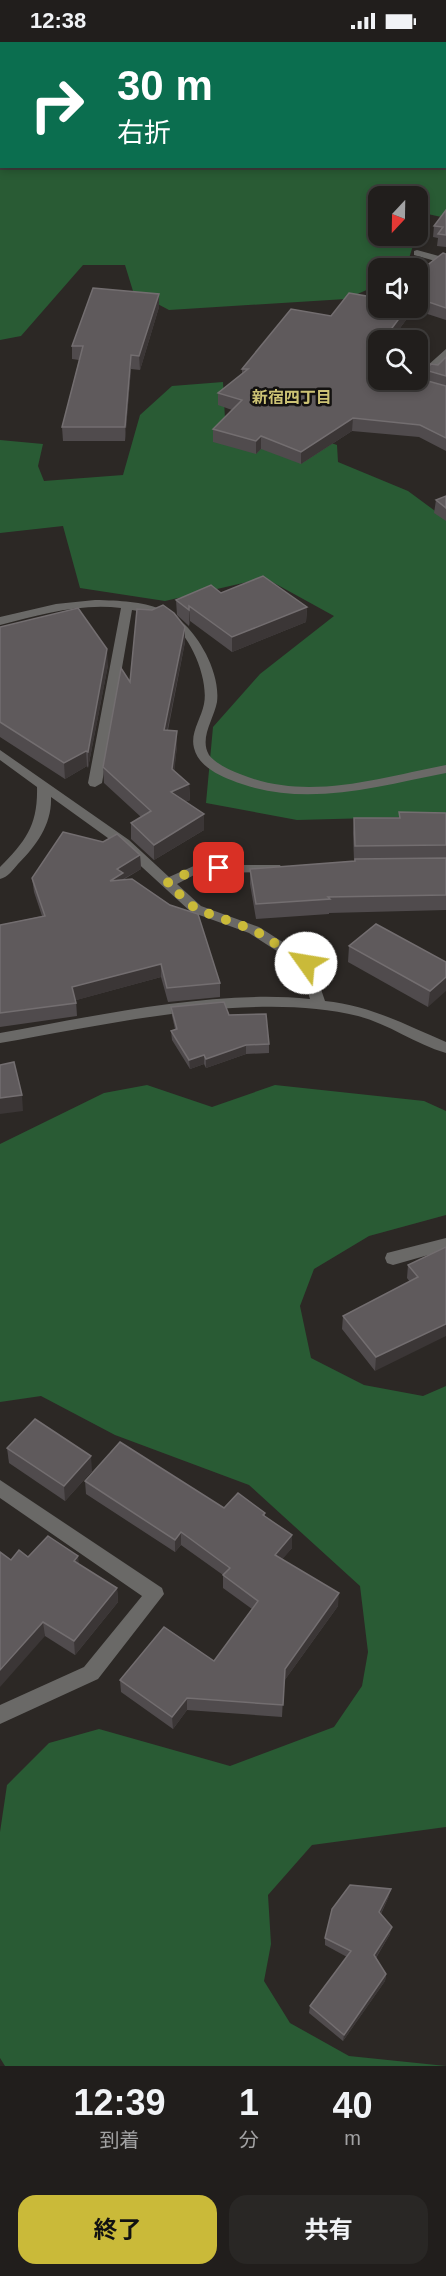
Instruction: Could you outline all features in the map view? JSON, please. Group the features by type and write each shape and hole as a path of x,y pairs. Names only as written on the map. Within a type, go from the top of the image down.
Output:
{"street":[{"path":"417,253 446,261"},
{"path":"446,352 413,384 446,394"},
{"path":"0,621 57,606 84,603 127,605 160,613 176,621 188,636 209,674 212,698 199,742 203,756 220,770 242,782 276,791 309,793 356,788 446,769"},
{"path":"95,783 127,605"},
{"path":"0,754 124,843 196,909 254,930 306,963 319,1004"},
{"path":"0,875 31,844 46,808 44,787"},
{"path":"167,883 196,869 291,868"},
{"path":"0,1038 219,1004 260,1001 319,1004 360,1012 446,1048"},
{"path":"393,1258 446,1244"},
{"path":"0,1488 155,1594 91,1673 0,1715"}],"green space":[{"path":"0,168 446,168 446,218 428,214 428,186 368,186 368,246 413,246 409,258 368,258 368,289 346,299 169,310 133,291 125,265 83,265 21,336 0,340"},
{"path":"223,382 225,419 307,435 337,445 338,462 408,491 446,519 446,816 297,820 206,803 213,727 260,674 334,616 265,578 165,601 80,588 63,526 0,533 0,440 43,444 38,466 44,481 123,475 140,415 172,386"},
{"path":"147,1085 212,1107 275,1085 424,1101 446,1111 446,1215 369,1236 314,1269 300,1306 311,1358 364,1385 423,1396 446,1386 446,1827 312,1845 268,1895 271,1944 264,1981 290,2023 349,2056 446,2066 5,2066 0,2058 0,1832 7,1785 49,1743 99,1729 230,1766 334,1727 362,1686 368,1652 360,1586 249,1485 115,1435 41,1396 0,1402 0,1144 104,1093"}],"building":[{"path":"446,210 446,235 438,234 443,227 434,226"},
{"path":"443,253 446,254 446,308 428,302 428,265"},
{"path":"93,288 159,294 139,356 131,355 125,427 62,427 83,346 72,346"},
{"path":"349,293 368,296 368,318 400,318 390,330 368,330 368,390 428,390 428,381 446,386 446,438 420,425 353,418 301,452 261,436 256,441 213,429 242,400 218,393 248,369 242,369 291,309 331,316"},
{"path":"446,357 446,376 428,371 431,364 438,365"},
{"path":"446,496 446,508 436,500"},
{"path":"263,576 307,607 232,637 189,606 189,610 176,600 211,585 221,593"},
{"path":"163,605 174,613 185,627 164,730 177,731 172,769 189,784 171,792 204,814 154,845 131,823 151,811 103,767 121,668 130,682 137,609 152,610"},
{"path":"78,608 107,649 88,752 64,763 0,722 0,627"},
{"path":"399,812 446,813 446,845 355,846 354,818 400,818"},
{"path":"63,832 103,842 117,834 140,855 117,869 123,873 110,881 132,879 170,905 198,914 220,983 167,988 161,964 72,987 76,1003 0,1013 0,925 45,916 32,878"},
{"path":"446,858 446,895 328,897 330,899 256,904 250,869 355,861 355,859"},
{"path":"376,924 446,962 446,977 430,991 349,946"},
{"path":"224,1002 229,1015 266,1014 269,1044 246,1045 206,1059 204,1055 189,1060 171,1031 177,1029 171,1007"},
{"path":"14,1062 22,1095 0,1098 0,1065"},
{"path":"446,1247 446,1324 376,1357 343,1316 418,1277 408,1265"},
{"path":"35,1419 91,1456 64,1486 7,1448"},
{"path":"120,1442 224,1508 238,1493 265,1513 263,1515 292,1535 275,1555 339,1593 285,1669 283,1705 187,1698 172,1717 120,1680 164,1627 214,1661 258,1601 223,1575 230,1568 181,1532 175,1540 85,1481"},
{"path":"48,1536 78,1556 74,1561 117,1588 74,1641 43,1622 0,1670 0,1552 11,1560 19,1550 28,1557"},
{"path":"350,1885 391,1889 379,1912 392,1927 374,1955 386,1974 344,2035 310,2006 351,1951 325,1938 332,1909"}],"district":[{"name":"新宿四丁目","path":"292,397"}],"route":[{"path":"219,868 196,869 167,883 196,909 254,930 306,963"}]}
